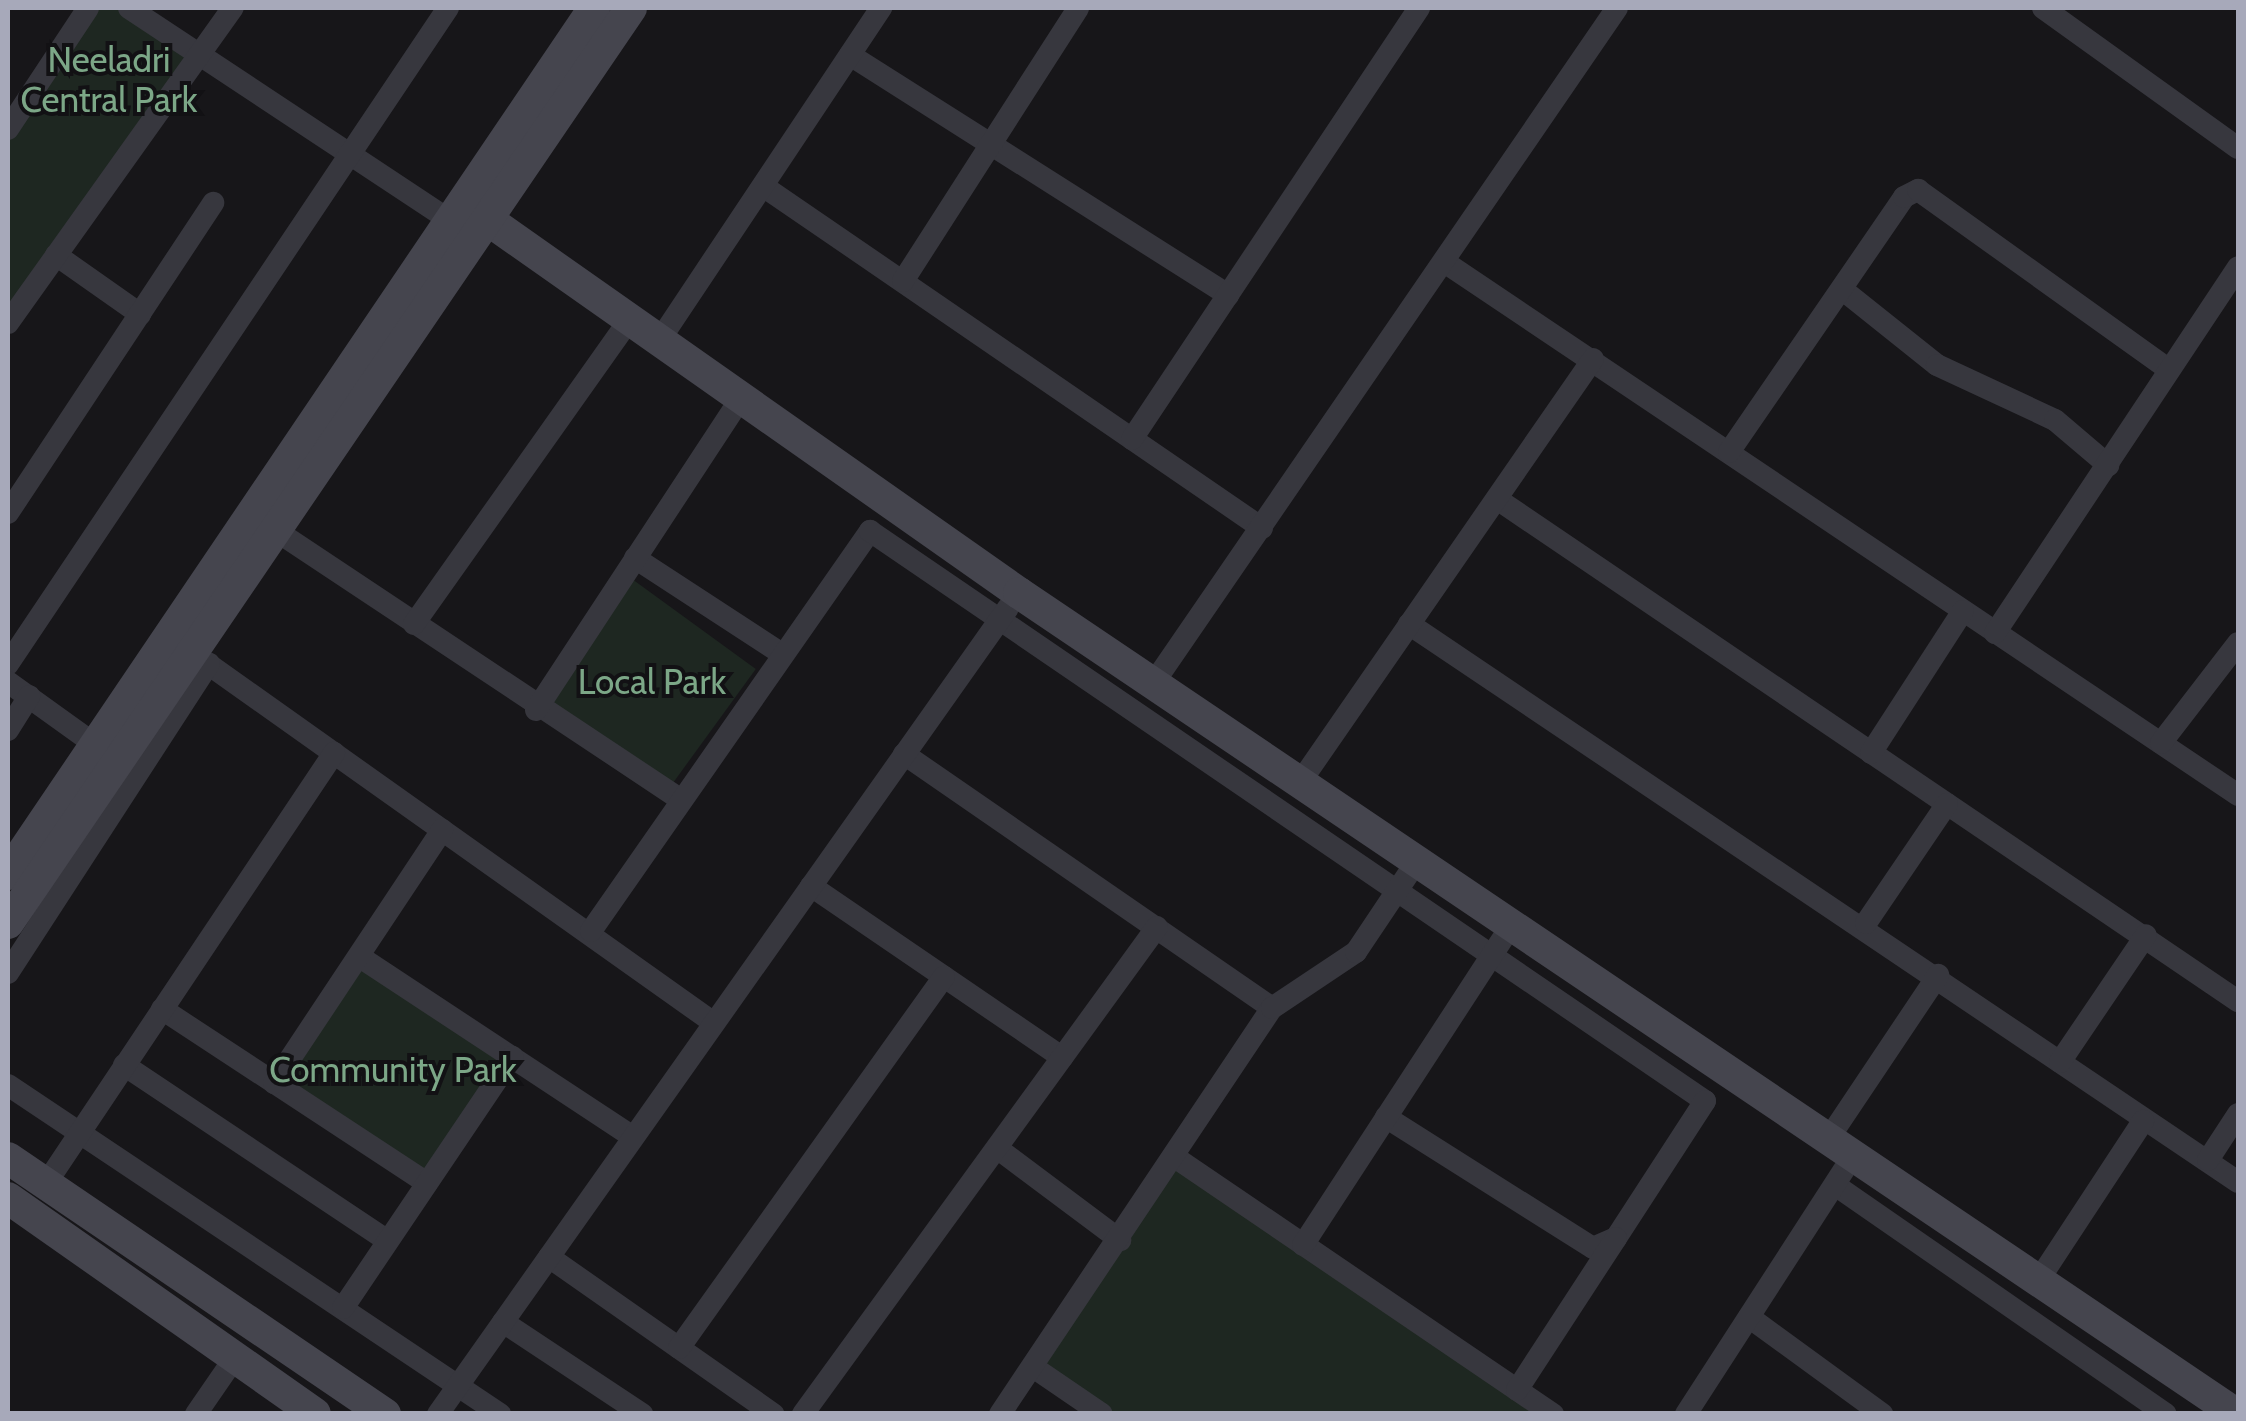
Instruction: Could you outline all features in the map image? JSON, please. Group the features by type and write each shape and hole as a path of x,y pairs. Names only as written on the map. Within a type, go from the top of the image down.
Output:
{"street":[{"path":"8,130 88,8"},
{"path":"129,8 346,153 468,214 632,317 742,396 1010,606 1393,892 1705,1101 1516,1390"},
{"path":"8,322 233,8"},
{"path":"8,664 346,153 448,8"},
{"path":"8,973 272,528 594,8"},
{"path":"8,923 143,691 468,214 631,8"},
{"path":"661,338 881,8"},
{"path":"902,281 1078,8"},
{"path":"1132,439 1419,8"},
{"path":"1155,682 1446,263 1616,8"},
{"path":"2043,8 2238,148"},
{"path":"850,54 1228,295"},
{"path":"763,186 1262,528"},
{"path":"1729,452 1904,197 1932,194 2169,370"},
{"path":"8,513 213,202"},
{"path":"56,255 140,314"},
{"path":"1446,263 2238,795"},
{"path":"1995,633 2238,267"},
{"path":"1843,290 1937,365 2055,420 2108,464"},
{"path":"414,624 632,317"},
{"path":"1301,780 1593,359"},
{"path":"536,710 742,396"},
{"path":"1497,500 2238,1001"},
{"path":"272,528 536,710 681,800"},
{"path":"592,932 870,531 1155,682 1301,780 1838,1161 2166,1414"},
{"path":"635,558 782,654"},
{"path":"438,1414 1010,606"},
{"path":"1871,753 1963,610"},
{"path":"1409,624 1692,822 1866,924 2142,1121 2238,1182"},
{"path":"2161,743 2238,643"},
{"path":"8,874 93,743 143,691 198,656"},
{"path":"198,656 592,932 714,1023"},
{"path":"8,682 93,743"},
{"path":"8,730 29,696"},
{"path":"45,1186 334,753"},
{"path":"904,754 1272,1008"},
{"path":"1866,924 1948,804"},
{"path":"274,1082 442,830"},
{"path":"1000,1414 1176,1158 1272,1008 1356,952 1417,861"},
{"path":"811,886 1062,1057"},
{"path":"803,1414 1157,926"},
{"path":"1303,1245 1510,926"},
{"path":"2060,1062 2146,936"},
{"path":"360,958 634,1137"},
{"path":"1686,1414 1748,1317 1838,1161 1938,975"},
{"path":"679,1348 944,976"},
{"path":"162,1009 427,1183"},
{"path":"343,1308 512,1058"},
{"path":"124,1065 388,1241"},
{"path":"8,1086 500,1414"},
{"path":"2208,1160 2238,1114"},
{"path":"1386,1117 1576,1240 1606,1247 1616,1238"},
{"path":"2040,1278 2142,1121"},
{"path":"996,1148 1120,1240"},
{"path":"8,1158 385,1414"},
{"path":"1176,1158 1553,1414"},
{"path":"1838,1161 2040,1278 2236,1414"},
{"path":"8,1198 315,1414"},
{"path":"549,1258 773,1414"},
{"path":"1748,1317 1873,1411"},
{"path":"503,1322 642,1414"},
{"path":"196,1414 234,1358"},
{"path":"1033,1367 1102,1414"}],"green space":[{"name":"Neeladri Central Park","path":"88,8 129,8 199,55 8,323 8,129"},
{"name":"Local Park","path":"632,579 756,669 669,789 545,699"},
{"name":"Community Park","path":"360,957 513,1056 429,1184 277,1085"},
{"path":"1176,1158 1551,1413 1106,1413 1033,1367"}]}
